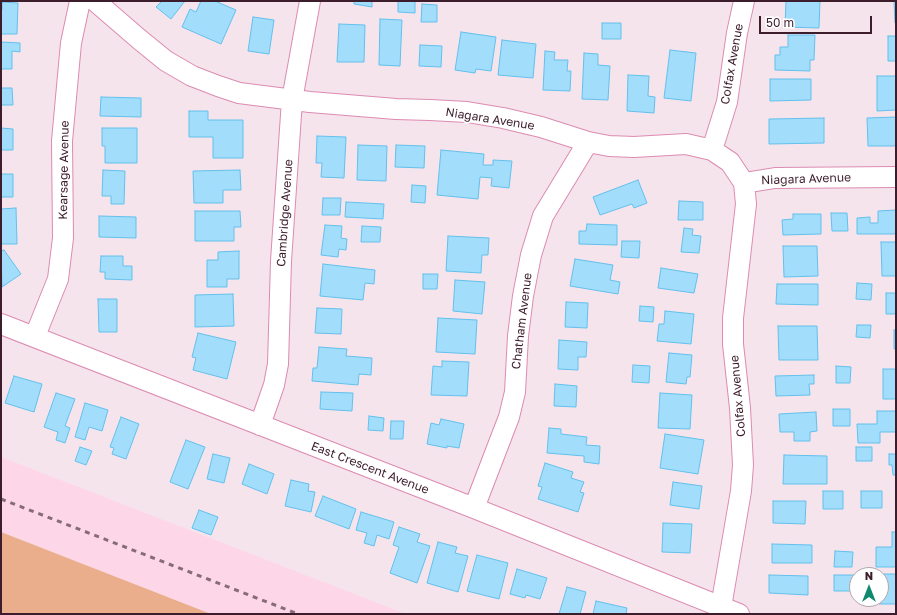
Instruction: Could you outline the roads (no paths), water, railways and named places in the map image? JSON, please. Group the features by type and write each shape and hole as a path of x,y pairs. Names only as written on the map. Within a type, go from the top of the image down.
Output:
{"street":[{"name":"Kearsage Avenue","path":"35,336 58,279 63,238 62,141 71,43 80,1"},
{"name":"Niagara Avenue","path":"95,1 139,40 166,61 192,76 239,93 292,100 396,109 467,112 503,118 541,127 588,142 609,146 634,147 686,144 712,150 730,162 744,183 776,178 896,176"},
{"name":"Cambridge Avenue","path":"260,425 274,385 278,364 281,261 292,100 310,1"},
{"name":"Colfax Avenue","path":"712,150 727,98 737,33 744,1"},
{"name":"Chatham Avenue","path":"474,508 509,417 514,392 518,336 523,296 531,255 543,216 588,142"},
{"name":"Colfax Avenue","path":"730,610 743,465 740,408 733,344 733,318 746,204 744,183"},
{"name":"East Crescent Avenue","path":"1,324 474,508 730,610"}],"railway":[{"path":"1,499 298,614"}]}
